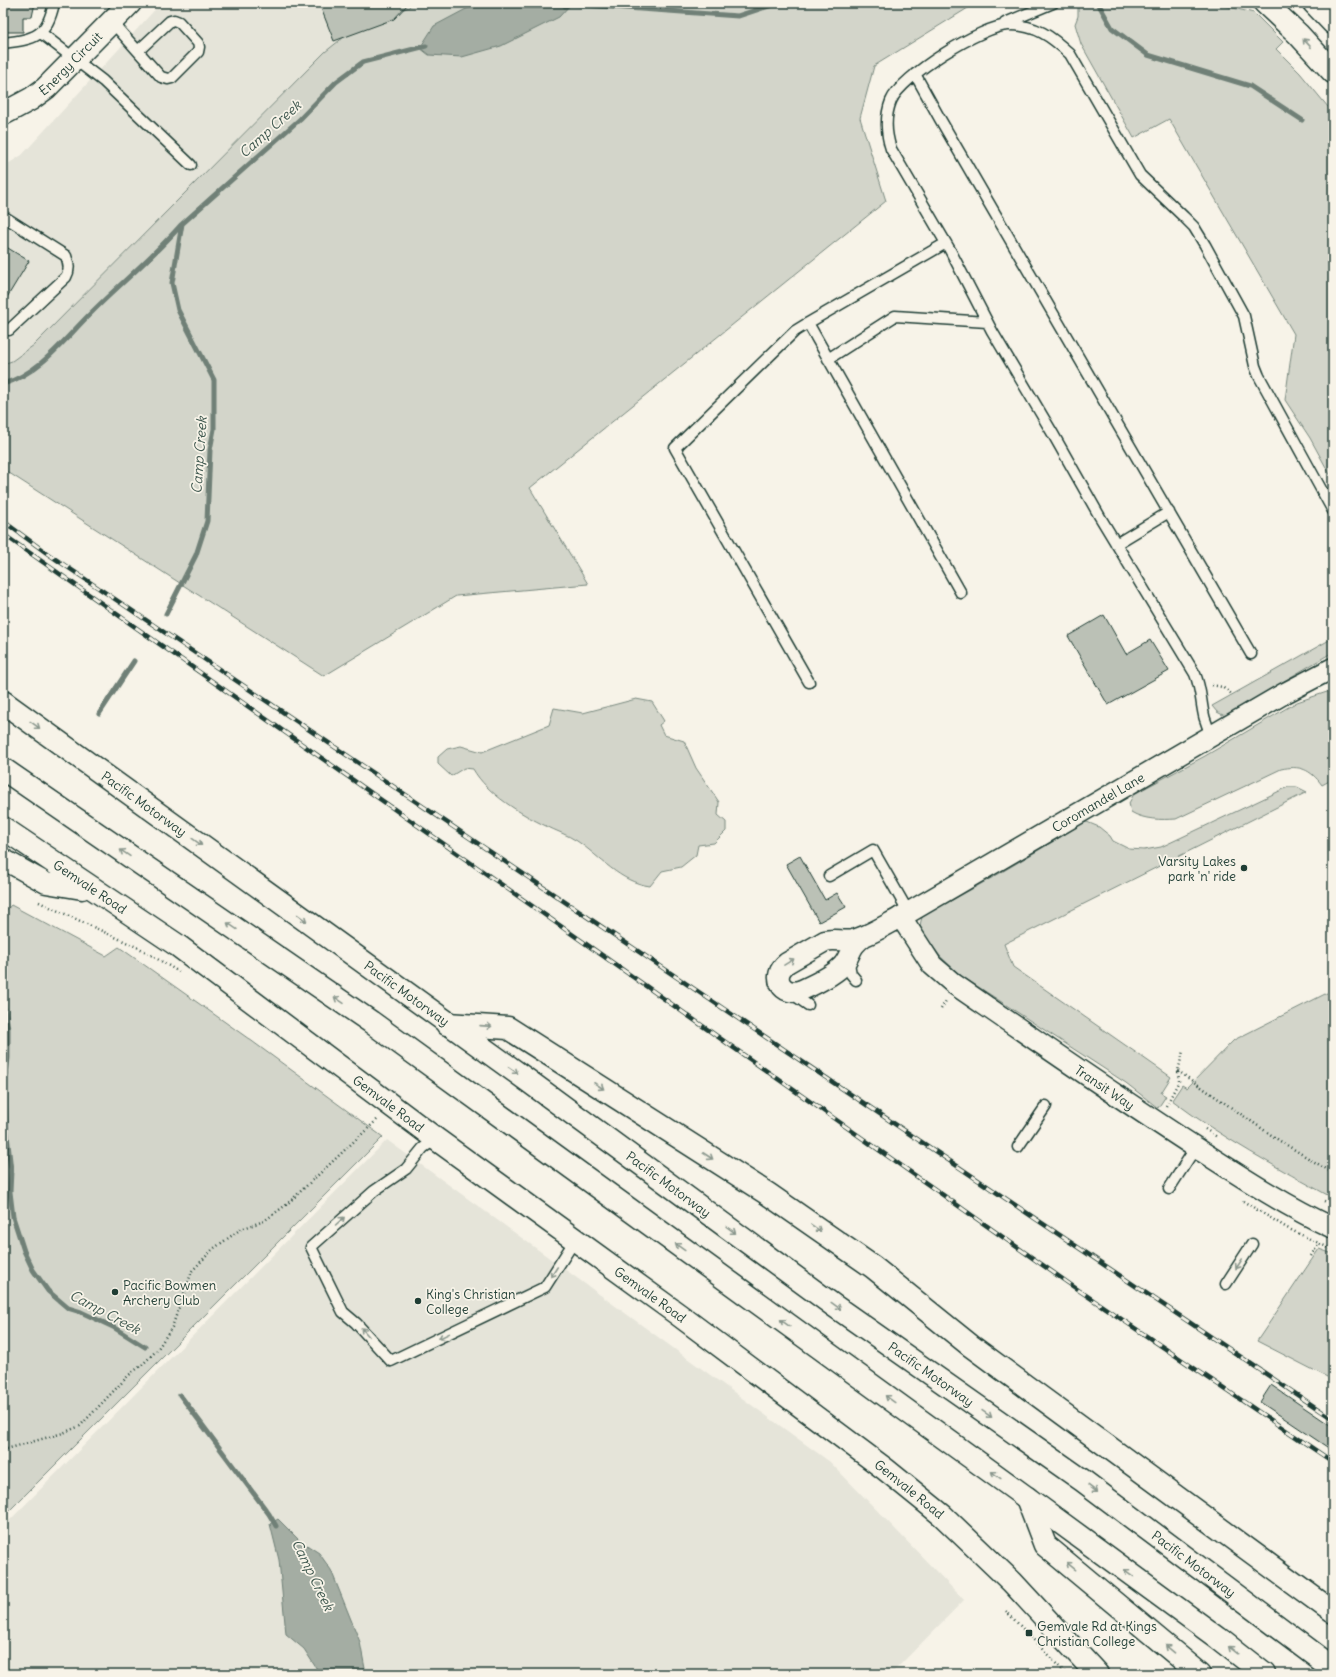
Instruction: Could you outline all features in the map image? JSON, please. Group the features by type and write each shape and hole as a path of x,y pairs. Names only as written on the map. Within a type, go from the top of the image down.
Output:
{"main road":[{"name":"Energy Circuit","path":"3,114 46,88 130,3"},
{"path":"1265,3 1298,34 1333,72"},
{"path":"1314,3 1333,23"},
{"name":"Pacific Motorway","path":"3,702 447,1024 527,1080 833,1305 1082,1480 1333,1668"},
{"path":"3,769 371,1022 1027,1498 1264,1674"},
{"name":"Gemvale Road","path":"3,828 177,945 399,1112 885,1469 943,1516 1012,1582 1097,1674"},
{"name":"Gemvale Road","path":"3,843 177,945"},
{"path":"447,1024 508,1028 768,1194 873,1267 983,1355 1333,1612"},
{"path":"1027,1498 1046,1545 1200,1674"}],"street":[{"name":"Coromandel Lane","path":"863,937 845,940 831,939 825,941 782,967 778,972 778,980 788,991 794,992 802,990 837,971 844,964 851,948 863,937 905,915 1285,693 1333,668"},
{"path":"3,859 46,883 82,889"},
{"name":"Transit Way","path":"905,915 932,965 942,976 1149,1117 1260,1189 1300,1213 1333,1228"}],"lane":[{"path":"3,43 22,41 41,34 48,23 54,3"},
{"path":"1053,3 985,31 951,50 915,74 902,85 891,100 888,114 887,137 891,149 946,243 987,322 1116,544 1195,674 1200,684 1204,720 1212,735"},
{"path":"112,22 161,77 168,79 172,78 198,52 199,47 178,22 174,20 170,21 138,51"},
{"path":"998,26 1019,25 1043,32 1056,41 1070,54 1140,175 1194,228 1244,316 1255,366 1259,376 1333,511"},
{"path":"41,34 103,81 191,165"},
{"path":"915,74 1251,654"},
{"path":"3,216 66,256 69,266 66,277 9,330"},
{"path":"809,682 675,448 794,331 946,243"},
{"path":"828,358 895,316 987,322"},
{"path":"808,323 961,593"},
{"path":"1116,544 1169,512"},
{"path":"829,876 873,850 905,915"},
{"path":"831,939 839,942 844,947 848,957 851,974 856,980"},
{"path":"788,991 808,1005"},
{"path":"1018,1147 1046,1106"},
{"path":"436,1139 423,1148 406,1169 374,1191 311,1247 343,1312 356,1323 391,1361 545,1287 575,1240"},
{"path":"1169,1189 1196,1147"},
{"path":"1226,1284 1252,1244"}],"path":[{"path":"1211,685 1222,687 1233,695"},
{"path":"1169,1100 1179,1081 1178,1071 1183,1051"},
{"path":"1178,1071 1280,1141 1333,1172"},
{"path":"1166,1106 1171,1110"},
{"path":"3,1450 63,1433 80,1426 129,1375 157,1350 172,1326 192,1271 213,1249 241,1229 264,1221 286,1205 380,1118 399,1112"},
{"path":"1200,1126 1218,1138"},
{"path":"1318,1198 1333,1205"},
{"path":"1311,1256 1318,1244"},
{"path":"1006,1611 1066,1674"}],"shaded area":[{"path":"161,3 413,3 409,7 325,52 34,345 12,361 3,364 3,167 22,155"},
{"path":"413,3 976,3 874,66 860,118 886,201 530,488 588,584 456,596 324,676 3,469 3,364 12,361 34,345 325,52 354,29 409,7"},
{"path":"1212,3 1254,13 1283,42 1276,49 1300,73 1333,113 1333,480 1310,438 1285,400 1294,334 1169,119 1134,138 1081,44 1075,24 1078,16 1078,4"},
{"path":"1333,638 1333,652 1225,716 1217,712 1212,706"},
{"path":"1333,690 1333,779 1322,785 1309,772 1299,768 1281,769 1176,819 1147,818 1131,812 1129,803 1134,794 1205,756 1297,702"},
{"path":"636,699 652,702 664,721 659,725 664,735 684,741 696,768 719,802 718,815 726,822 726,831 714,843 698,845 696,855 681,867 662,871 650,886 629,880 611,868 577,841 536,821 505,802 487,787 473,769 464,768 451,776 438,764 438,757 447,749 461,746 482,752 549,725 554,708 583,713"},
{"path":"1288,787 1297,787 1307,792 1004,944 1013,967 1171,1077 1161,1093 1166,1096 1158,1108 1126,1083 960,975 940,956 922,932 920,925 922,917 928,911 947,903 995,876 1081,824 1087,822 1099,827 1110,836 1113,841 1129,849 1144,850 1161,847"},
{"name":"Pacific Bowmen Archery Club","path":"11,905 106,956 119,947 249,1039 383,1137 3,1517 3,914"},
{"path":"1333,990 1333,1198 1230,1140 1172,1100 1182,1085 1187,1088 1234,1040"},
{"name":"King's Christian College","path":"387,1140 830,1462 964,1600 891,1674 3,1674 3,1527"},
{"path":"1319,1249 1333,1254 1333,1380 1257,1341"}],"water":[{"path":"483,3 571,4 559,17 501,46 462,57 429,55 420,48 434,26 466,9"},
{"path":"278,1519 299,1540 319,1553 331,1570 360,1642 366,1674 320,1674 304,1649 286,1634 279,1560 270,1524"}],"building":[{"path":"3,3 35,3 32,17 23,17 23,32 3,32"},
{"path":"319,3 409,3 394,19 334,41"},
{"path":"3,245 29,261 3,304"},
{"path":"1104,615 1126,654 1150,640 1169,671 1108,705 1068,636"},
{"path":"800,856 825,900 837,893 846,907 819,922 786,864"},
{"path":"1271,1385 1333,1427 1333,1451 1260,1402"}],"waterway":[{"name":"Camp Creek","path":"565,6 571,4 738,16 778,3"},
{"path":"1098,3 1112,28 1148,55 1250,86 1302,120"},
{"name":"Camp Creek","path":"166,614 196,555 207,521 210,450 214,429 214,380 178,310 172,283 182,224 300,119 336,82 363,62 426,46"},
{"path":"3,384 17,379 29,372 52,354 92,312 160,248 181,225"},
{"name":"Camp Creek","path":"99,714 134,661"},
{"name":"Camp Creek","path":"3,997 8,1029 8,1058 5,1083 6,1126 11,1170 10,1192 13,1217 24,1251 33,1270 48,1291 68,1308 81,1312 113,1327 145,1347"},
{"name":"Camp Creek","path":"180,1395 269,1514 276,1526"}],"railway":[{"path":"3,521 48,554 1333,1419"},
{"path":"3,534 1071,1285 1333,1462"}],"place":[{"name":"Varsity Lakes park 'n' ride","path":"1244,868"},
{"name":"Pacific Bowmen Archery Club","path":"115,1292"},
{"name":"King's Christian College","path":"418,1301"},
{"name":"Gemvale Rd at Kings Christian College","path":"1029,1633"}]}
